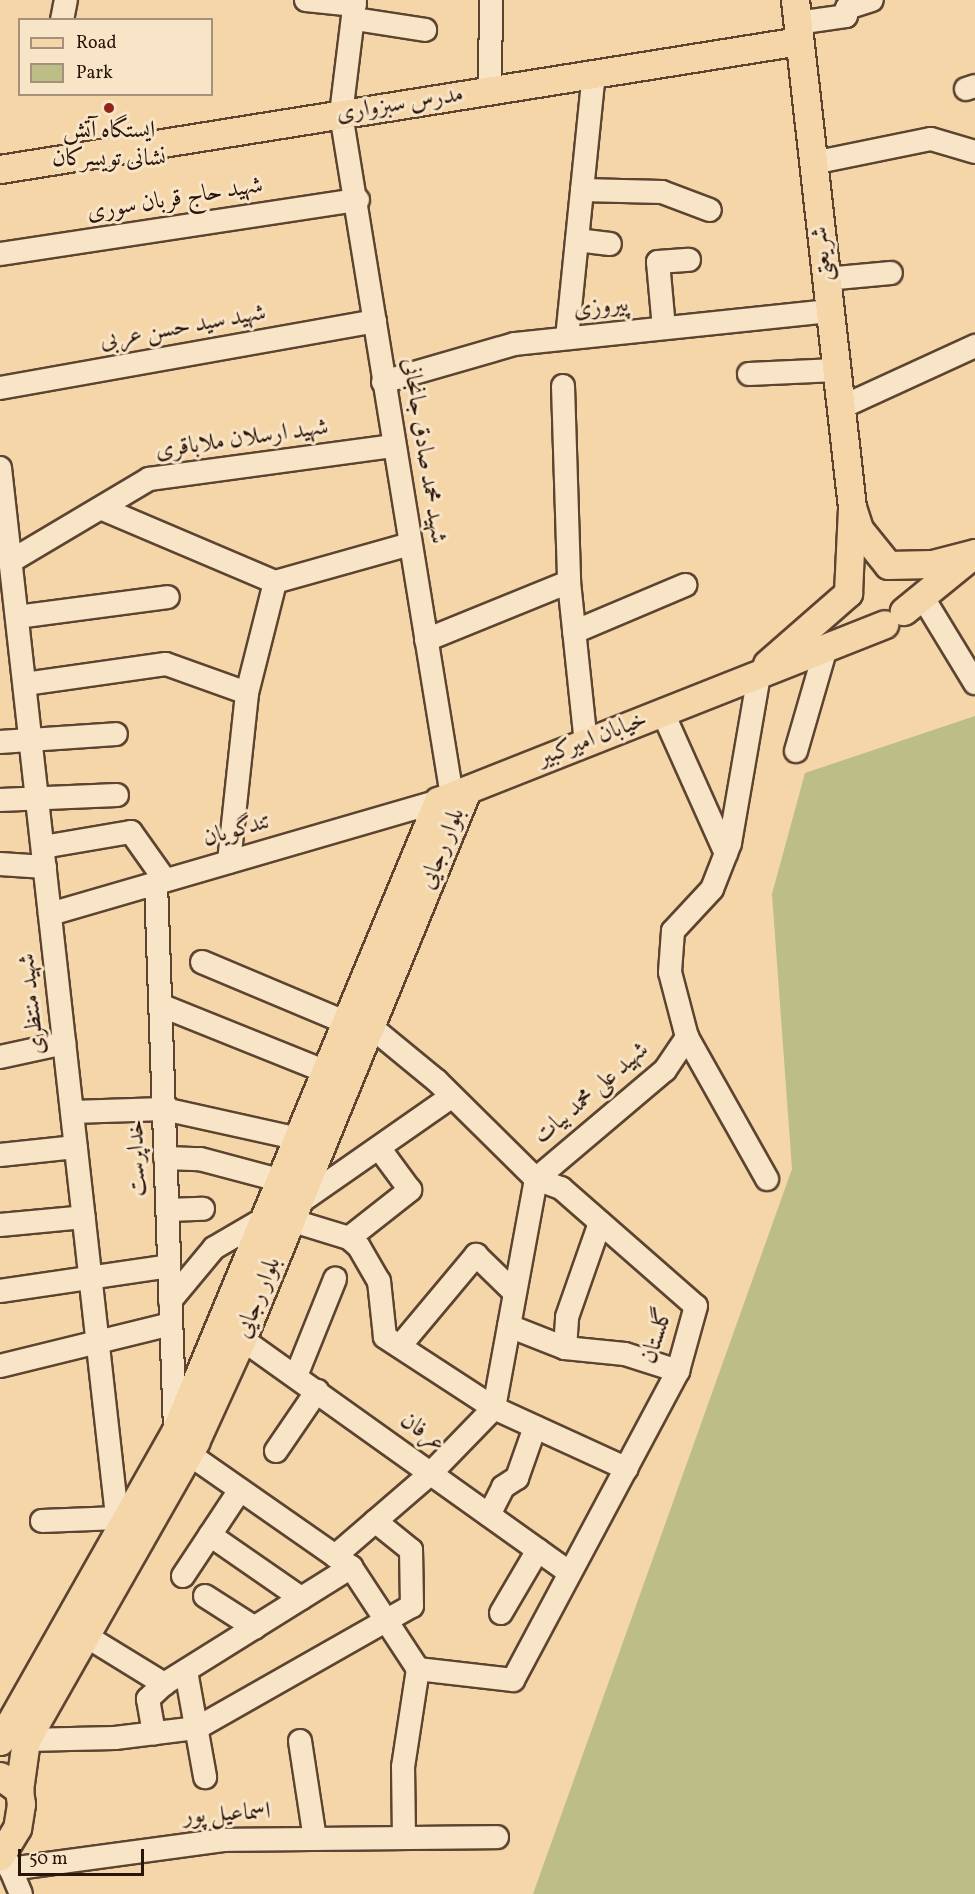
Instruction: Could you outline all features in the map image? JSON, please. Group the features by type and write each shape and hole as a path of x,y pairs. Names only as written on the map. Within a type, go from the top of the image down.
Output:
{"main road":[{"name":"مدرس سبزواری","path":"0,169 594,74 797,21"},
{"name":"شریعتی","path":"797,21 852,507"},
{"path":"852,507 872,549 905,580 904,610 862,620 848,593 852,507"},
{"path":"753,677 848,593 858,572 872,564 932,564 975,553"},
{"name":"خیابان امیرکبیر","path":"453,795 826,648 904,610 975,553"},
{"name":"بلوار رجایی","path":"4,1859 20,1817 9,1783 27,1740 86,1636 182,1443 217,1367 284,1214 358,1024 453,795"},
{"name":"بلوار رجایی","path":"217,1367 242,1339 284,1214 282,1181 327,1072 358,1024"},
{"name":"بلوار رجایی","path":"0,1741 118,1526 182,1443"}],"street":[{"path":"306,0 355,8 425,30"},
{"path":"490,90 491,0"},
{"path":"797,21 846,16 847,8 872,0"},
{"name":"شهید محمد صادق جانجانی","path":"355,8 341,114 358,200 383,382 453,795"},
{"path":"567,338 594,74"},
{"path":"813,164 932,139 975,152"},
{"path":"582,190 662,192 710,210"},
{"name":"شهید حاج قربان سوری","path":"0,254 358,200"},
{"path":"577,240 610,244"},
{"path":"664,328 658,262 689,260"},
{"path":"826,279 891,273"},
{"name":"پیروزی","path":"383,382 515,344 830,311"},
{"name":"شهید سید حسن عربی","path":"0,388 375,321"},
{"path":"840,408 975,346"},
{"path":"749,374 836,370"},
{"path":"563,386 569,582 586,743"},
{"name":"شهید ارسلان ملاباقری","path":"10,561 103,509 148,479 394,446"},
{"name":"شهید منتظری","path":"0,468 10,561 7,592 17,617 25,684 118,1526"},
{"path":"103,509 275,582 410,544"},
{"path":"229,862 248,693 275,582"},
{"path":"426,640 569,582"},
{"path":"574,632 685,585"},
{"path":"17,617 168,597"},
{"path":"904,610 968,655 975,683"},
{"path":"796,751 826,648"},
{"path":"25,684 166,664 248,693"},
{"path":"753,677 726,854 712,889 674,932 670,972 687,1037 768,1179"},
{"path":"663,713 726,854"},
{"path":"0,742 31,743 117,734"},
{"path":"0,800 38,801 117,795"},
{"name":"تندگویان","path":"50,914 453,795"},
{"path":"0,864 44,857 131,832 160,882"},
{"name":"خداپرست","path":"160,882 160,1005 170,1300 182,1443"},
{"name":"گلستان","path":"202,962 358,1024 450,1096 536,1179 561,1188 696,1306 678,1371 513,1680 418,1669"},
{"path":"160,1005 327,1072"},
{"name":"شهید علی محمد بیات","path":"536,1179 665,1070 687,1037"},
{"path":"0,1057 65,1043"},
{"path":"170,1300 214,1248 284,1214 450,1096"},
{"path":"72,1112 164,1109 299,1139"},
{"path":"0,1155 76,1146"},
{"path":"349,1238 410,1190 379,1148"},
{"path":"165,1158 200,1159 282,1181"},
{"path":"154,1733 148,1698 164,1684 301,1598 343,1562 375,1521 431,1473 494,1408 536,1179"},
{"path":"167,1210 203,1209"},
{"path":"284,1214 349,1238 379,1281 385,1336 494,1408 627,1469"},
{"path":"0,1225 84,1217"},
{"path":"565,1348 567,1317 600,1223"},
{"path":"400,1346 476,1255 515,1293"},
{"path":"0,1291 91,1281 169,1266"},
{"path":"296,1376 335,1279"},
{"path":"0,1366 98,1346 171,1324"},
{"path":"509,1326 565,1348 625,1354 678,1371"},
{"name":"عرفان","path":"242,1339 569,1572"},
{"path":"276,1451 317,1391"},
{"path":"489,1515 502,1487 517,1478 535,1427"},
{"path":"182,1443 240,1490 343,1562 386,1620 418,1669 403,1767 404,1837"},
{"path":"183,1576 240,1490"},
{"path":"42,1521 118,1526"},
{"path":"27,1740 154,1733 197,1728 412,1606 411,1550 375,1521"},
{"path":"210,1535 301,1598"},
{"path":"501,1613 538,1550"},
{"path":"205,1596 255,1628"},
{"path":"86,1636 164,1684"},
{"path":"186,1671 204,1777"},
{"path":"300,1741 315,1839"},
{"name":"اسماعیل پور","path":"4,1859 214,1841 497,1837"},
{"path":"4,1859 21,1894"}],"green space":[{"path":"975,716 975,1894 533,1894 792,1169 772,894 805,773"}],"place":[{"name":"ایستگاه آتش نشانی تویسرکان","path":"109,108"}]}
